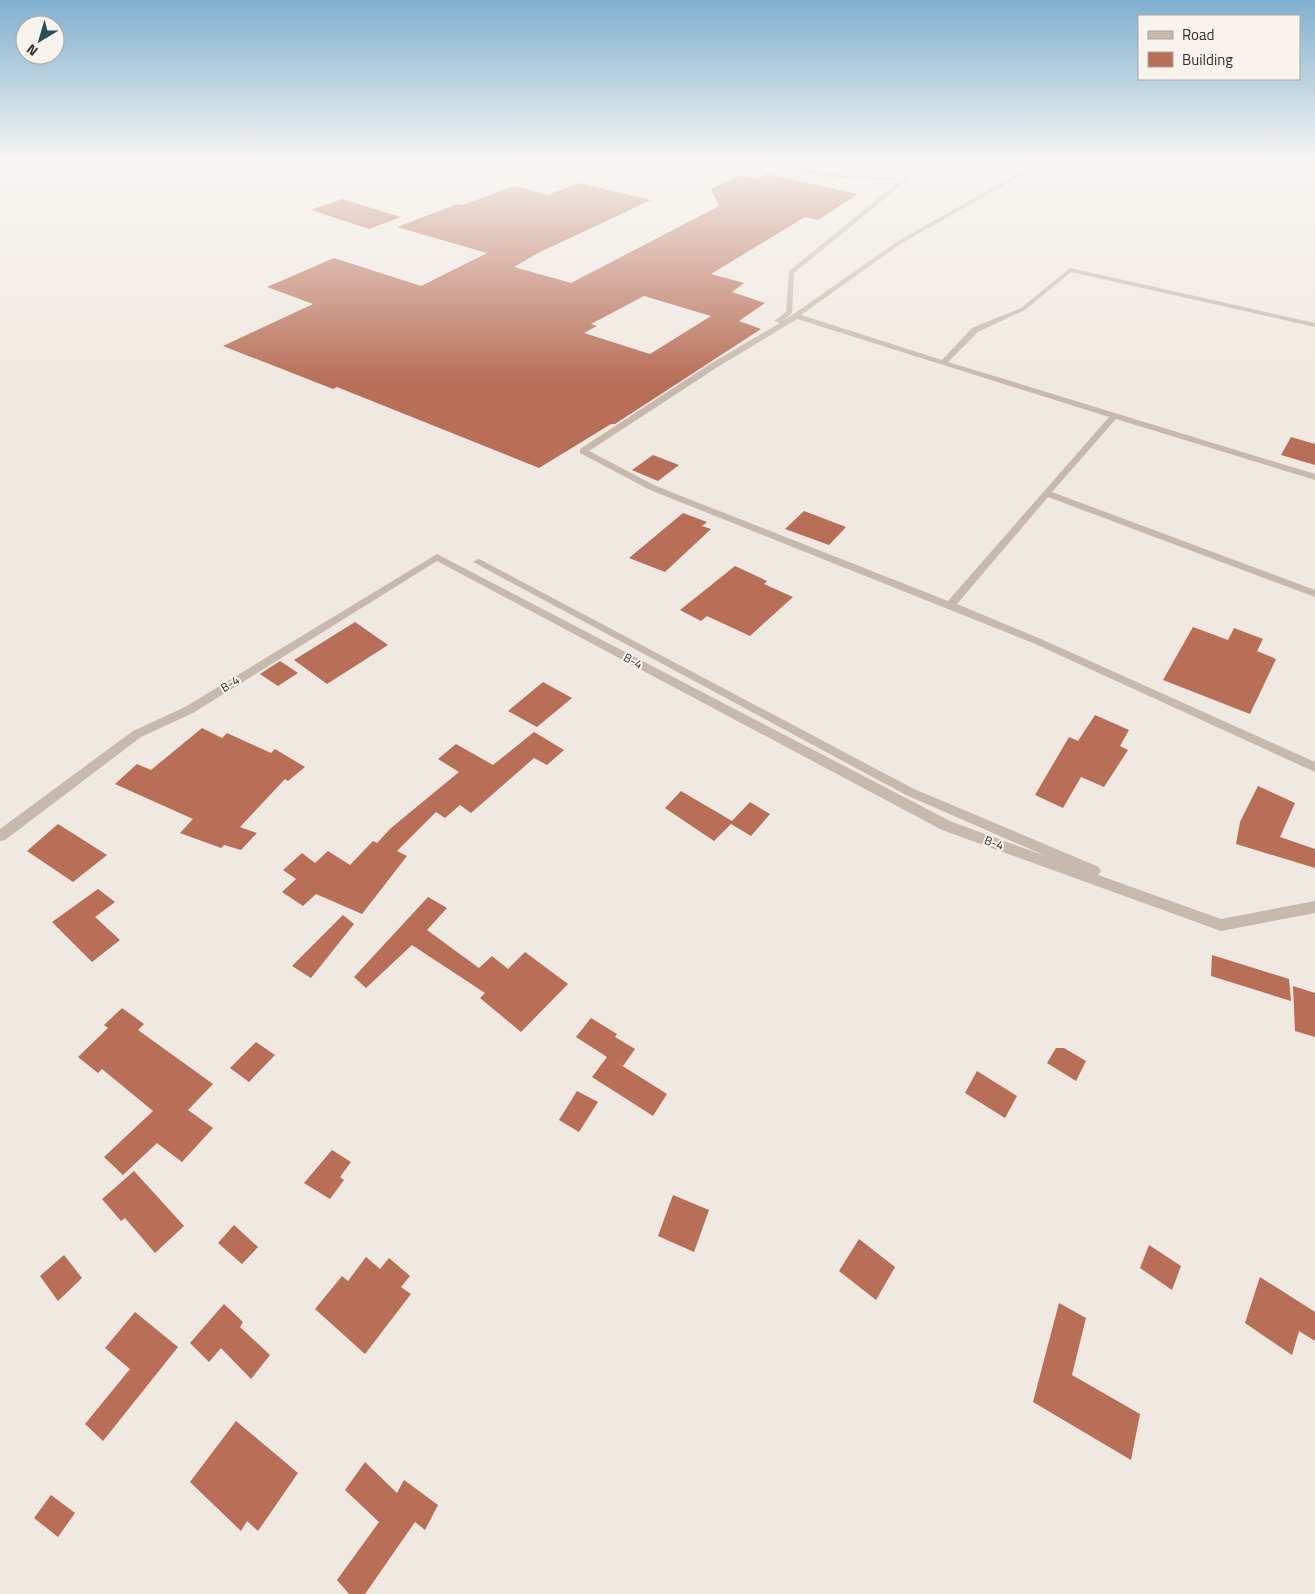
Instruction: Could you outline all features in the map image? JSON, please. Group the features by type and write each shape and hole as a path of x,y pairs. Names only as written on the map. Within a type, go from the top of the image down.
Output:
{"street":[{"path":"836,235 791,272 789,313 713,366 583,451 653,488 1037,641 1315,767"},
{"path":"713,366 796,316 912,235"},
{"path":"943,363 976,330 1023,309 1070,270 1315,325"},
{"path":"796,316 1315,477"},
{"path":"950,606 1114,416"},
{"path":"1046,493 1315,594"},
{"name":"B-4","path":"0,836 137,734 189,710 437,557 947,826 1221,925"},
{"path":"478,562 910,792 1221,925 1315,907"}],"building":[{"path":"426,235 576,235 514,267 571,283 663,235 775,235 711,274 744,283 732,292 765,303 739,321 761,329 615,424 611,424 539,468 337,387 333,389 223,346 313,304 267,287 334,258 421,286 487,253","holes":["644,296 711,316 650,354 584,333 597,326 591,324"]},
{"path":"1291,437 1315,444 1315,465 1281,455"},
{"path":"653,455 679,465 658,481 632,470"},
{"path":"804,511 846,527 829,545 785,529"},
{"path":"683,513 707,522 702,526 711,529 665,572 629,558"},
{"path":"735,566 767,581 764,584 793,597 750,636 707,616 701,621 680,610"},
{"path":"355,622 388,645 327,684 294,660"},
{"path":"1193,627 1228,640 1234,628 1263,639 1257,651 1276,659 1250,714 1163,680"},
{"path":"280,661 298,673 278,686 260,674"},
{"path":"543,682 572,698 537,727 508,711"},
{"path":"1095,715 1129,730 1120,746 1128,750 1104,787 1081,777 1063,808 1035,795 1069,737 1078,741"},
{"path":"202,728 222,738 227,733 271,753 275,749 305,767 288,781 285,779 240,827 257,833 241,850 224,845 221,848 180,833 193,819 115,784 137,764 151,770"},
{"path":"534,732 564,750 547,765 534,758 471,813 460,805 445,818 436,812 397,851 407,856 362,914 316,894 303,906 282,892 296,879 283,870 302,853 315,863 328,851 350,865 373,841 377,843 391,828 459,772 438,759 456,744 493,765"},
{"path":"1258,786 1295,803 1280,837 1315,849 1315,868 1236,844 1240,822"},
{"path":"681,791 732,821 750,802 770,814 751,836 731,824 714,841 665,808"},
{"path":"58,824 107,855 73,882 27,851"},
{"path":"98,889 115,902 95,917 120,940 92,962 52,922"},
{"path":"428,897 447,908 427,930 479,968 492,956 508,969 525,952 568,984 521,1032 480,998 485,993 412,945 366,988 354,977"},
{"path":"343,915 354,924 311,978 292,966"},
{"path":"1212,955 1289,979 1291,1001 1211,976"},
{"path":"1293,986 1315,993 1315,1037 1295,1031"},
{"path":"122,1008 144,1024 138,1030 213,1084 188,1110 213,1128 182,1162 157,1143 123,1175 104,1157 153,1111 102,1069 98,1073 78,1057 108,1028 104,1025"},
{"path":"591,1018 617,1034 615,1037 635,1049 623,1066 613,1060 667,1094 653,1116 592,1077 607,1057 576,1037"},
{"path":"256,1042 275,1055 249,1082 230,1068"},
{"path":"1056,1048 1064,1048 1086,1061 1076,1081 1047,1063"},
{"path":"977,1071 1017,1096 1005,1118 965,1093"},
{"path":"577,1091 598,1102 579,1132 559,1120"},
{"path":"332,1150 351,1162 340,1177 344,1180 330,1199 304,1183"},
{"path":"134,1171 184,1226 155,1253 125,1218 121,1221 102,1199"},
{"path":"673,1195 709,1210 694,1252 658,1236"},
{"path":"234,1225 258,1247 242,1264 218,1243"},
{"path":"859,1239 895,1267 876,1300 839,1271"},
{"path":"1149,1245 1181,1266 1172,1290 1140,1268"},
{"path":"64,1255 82,1278 58,1301 40,1276"},
{"path":"366,1257 380,1269 389,1258 410,1276 401,1287 411,1294 365,1354 315,1309 342,1276 348,1281"},
{"path":"1260,1277 1315,1312 1315,1341 1299,1331 1292,1355 1245,1323"},
{"path":"1059,1303 1086,1318 1072,1375 1140,1414 1131,1460 1033,1402"},
{"path":"224,1304 243,1322 240,1327 270,1355 251,1379 221,1348 209,1362 190,1343"},
{"path":"135,1312 178,1347 103,1441 85,1424 130,1369 105,1348"},
{"path":"236,1421 298,1473 258,1531 247,1521 241,1531 190,1482"},
{"path":"365,1462 397,1493 404,1480 438,1505 425,1530 415,1522 365,1594 349,1594 337,1580 379,1522 345,1490"},
{"path":"51,1495 75,1513 58,1537 34,1518"}]}
